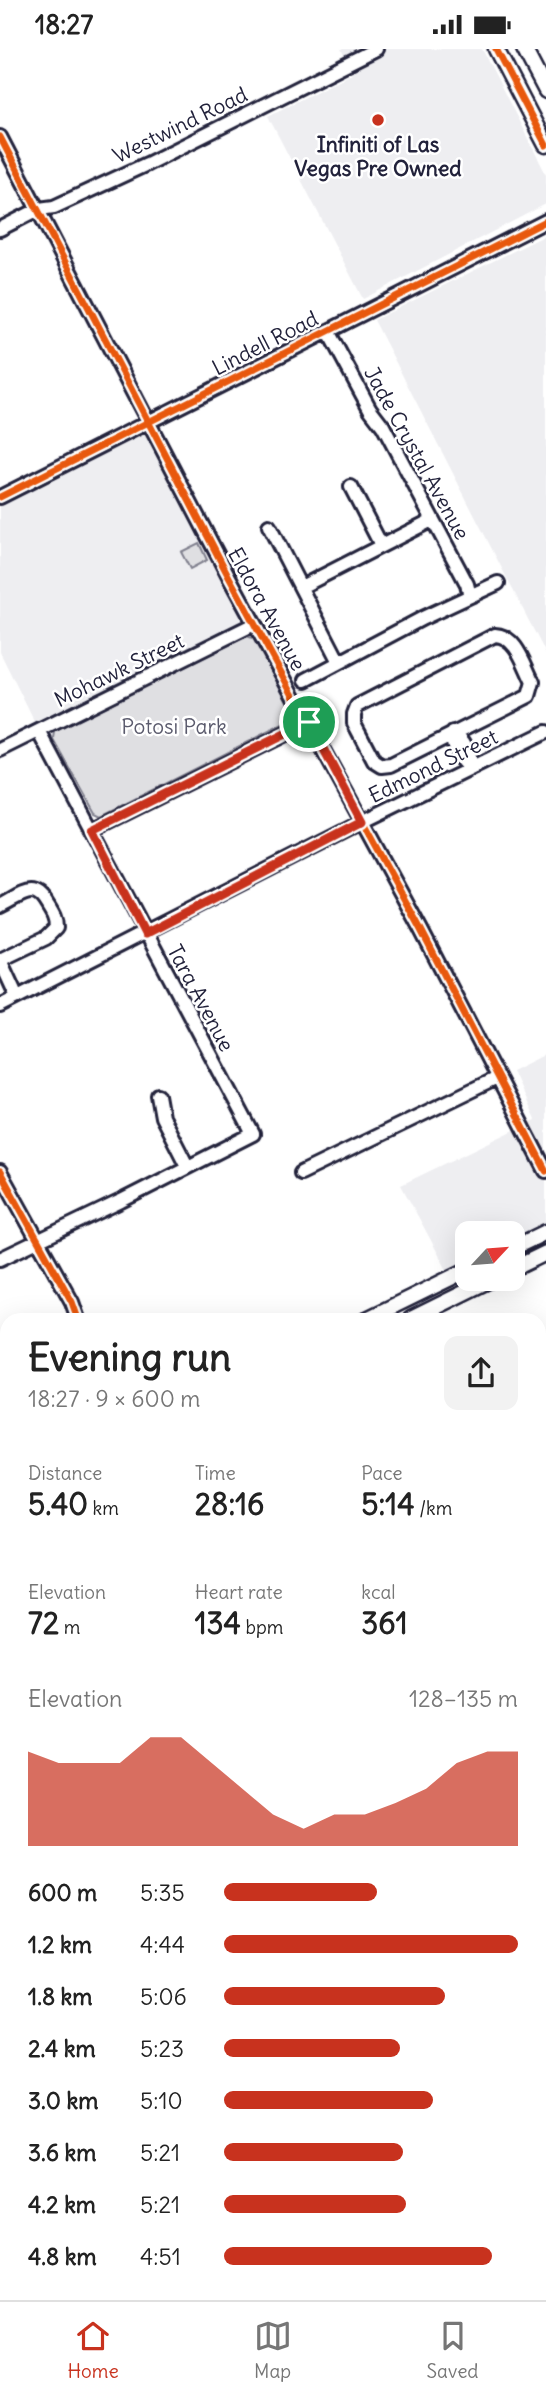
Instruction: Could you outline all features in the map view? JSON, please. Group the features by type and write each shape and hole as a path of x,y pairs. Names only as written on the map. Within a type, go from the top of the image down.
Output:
{"main road":[{"path":"496,49 546,145"},
{"path":"524,49 546,91"},
{"path":"525,1242 546,1232"},
{"path":"525,1263 546,1253"},
{"path":"379,1313 455,1276"},
{"path":"399,1313 416,1304 424,1291"},
{"path":"423,1313 468,1291"}],"street":[{"name":"Westwind Road","path":"0,229 39,209 54,207 123,175 376,49"},
{"name":"Eldora Avenue","path":"0,137 254,624 420,928 546,1171"},
{"name":"Lindell Road","path":"0,497 546,221"},
{"name":"Jade Crystal Avenue","path":"328,331 370,409 383,426 467,584 470,596"},
{"path":"351,487 381,545"},
{"path":"301,587 432,520"},
{"path":"269,526 339,662"},
{"path":"306,680 498,583"},
{"name":"Mohawk Street","path":"0,750 254,624"},
{"path":"495,635 504,635 511,639 533,682 529,696 453,733 391,765 382,766 374,761 354,723 354,714 357,706 495,635"},
{"path":"92,830 309,722"},
{"name":"Tara Avenue","path":"39,731 253,1134 187,1166"},
{"name":"Edmond Street","path":"0,1006 546,732"},
{"path":"453,733 460,737 464,744 470,757 470,769"},
{"path":"0,906 37,891 42,894 56,922 56,928 46,938 0,960 18,997"},
{"path":"300,1173 497,1078"},
{"path":"0,1259 187,1166 162,1117 158,1095"},
{"path":"0,1172 76,1313"},
{"path":"72,1302 81,1313"},
{"path":"0,1383 0,1391"}],"shaded area":[{"path":"341,49 482,49 546,174 546,204 363,299 268,116 353,73"},
{"path":"546,235 546,654 374,320"},
{"path":"148,422 254,624 39,731 0,652 0,497"},
{"path":"546,1054 546,1221 525,1232 525,1221 455,1221 455,1266 447,1270 401,1185 535,1120 512,1071"}],"green space":[{"path":"199,543 207,560 190,569 181,552"},
{"name":"Potosi Park","path":"247,636 255,639 293,713 291,720 101,816 95,813 54,740 55,731"}],"cycle path":[{"path":"496,49 546,145"},
{"path":"0,137 229,577 420,928 546,1171"},
{"path":"0,497 546,221"},
{"path":"0,1172 76,1313"}],"place":[{"name":"Infiniti of Las Vegas Pre Owned","path":"378,120"}],"route":[{"path":"309,722 362,822 145,934 92,830 309,722"}]}
